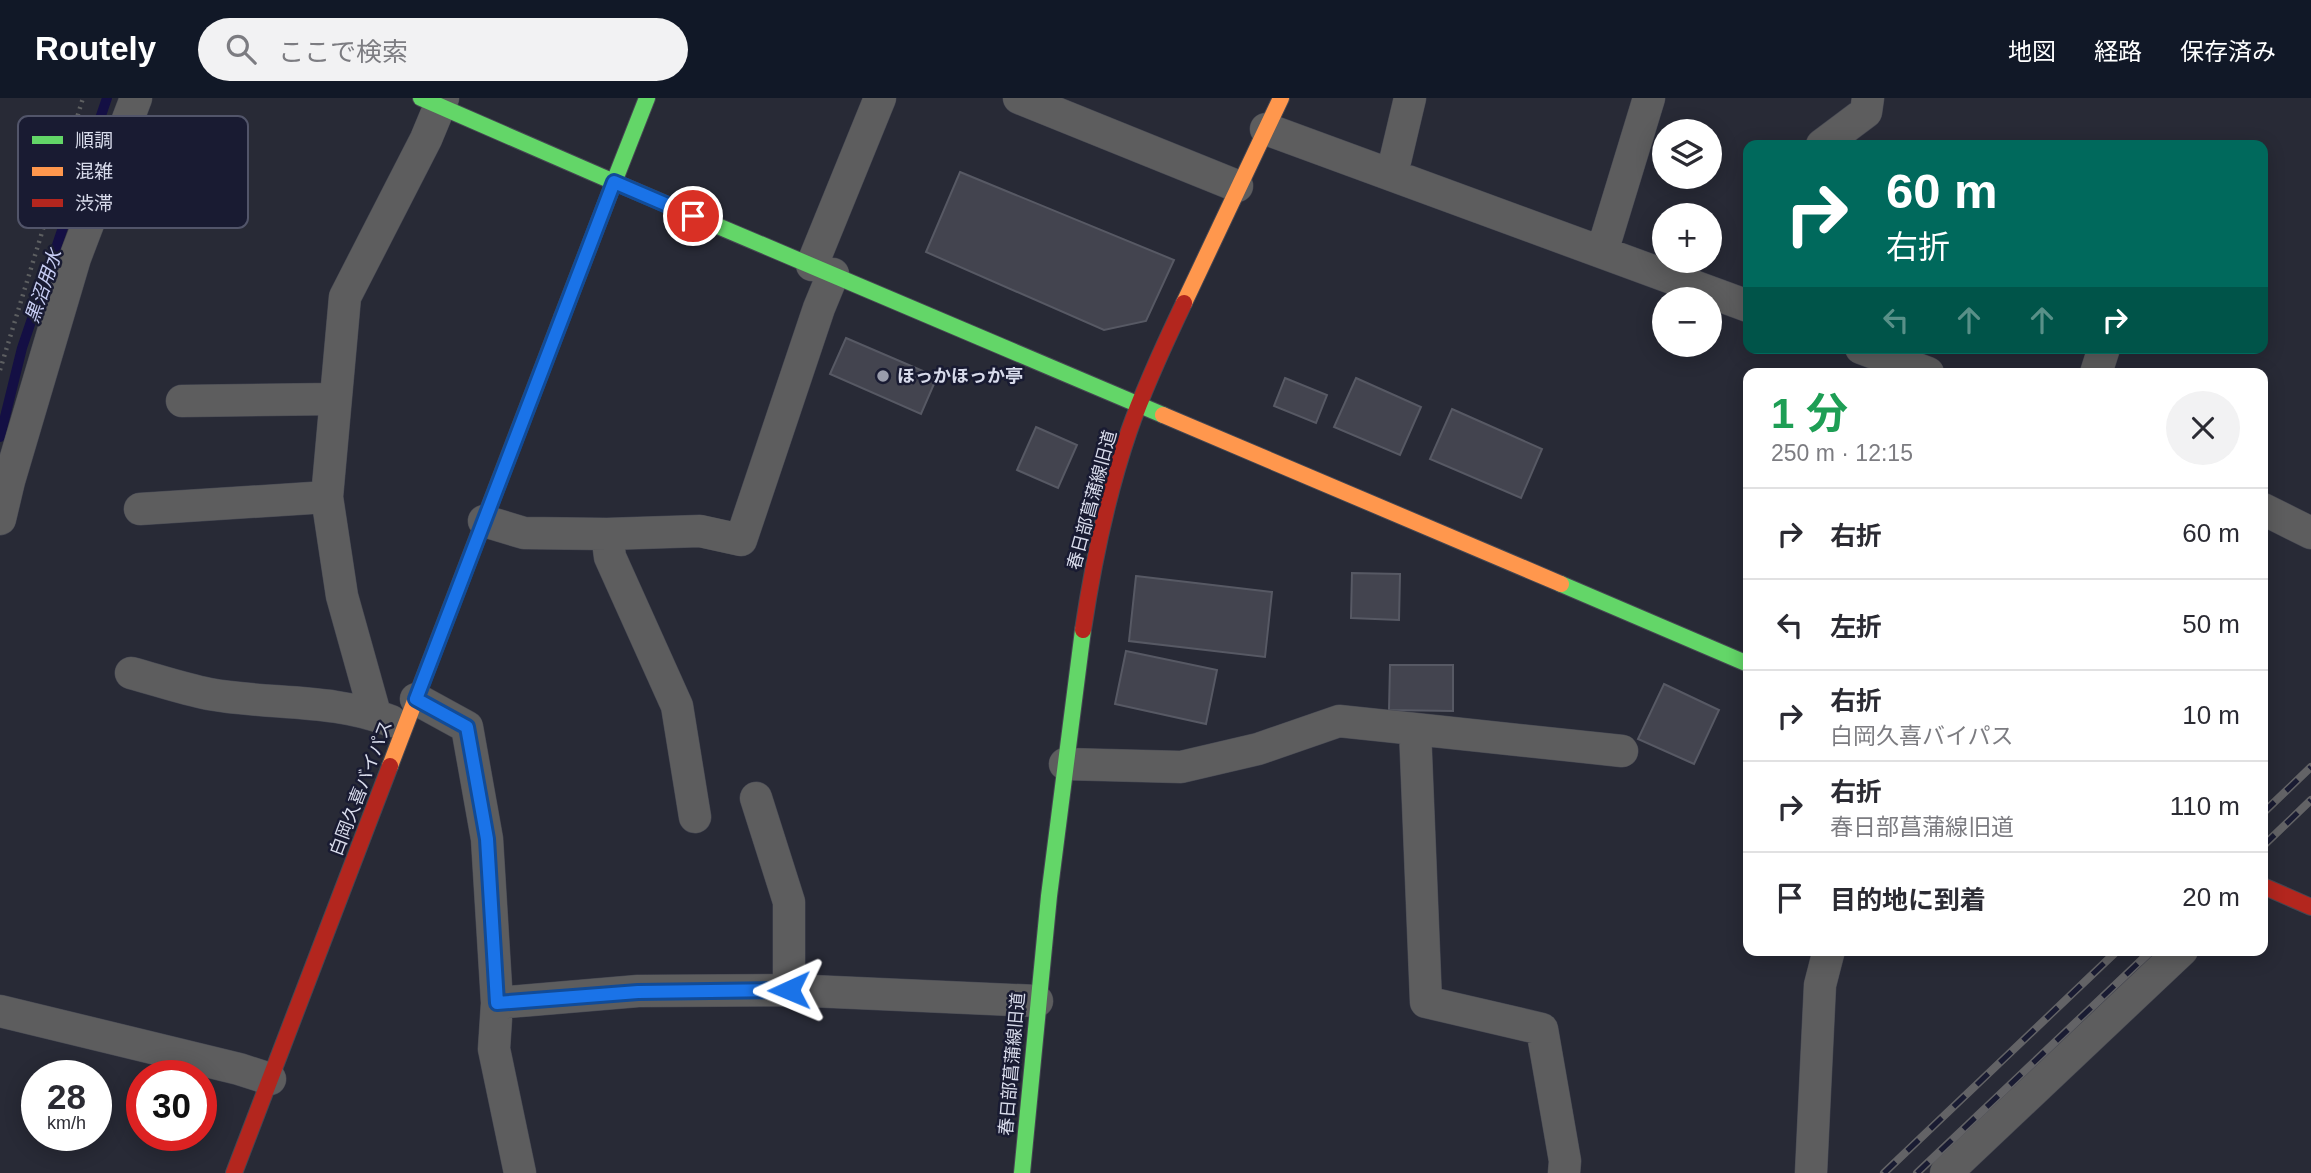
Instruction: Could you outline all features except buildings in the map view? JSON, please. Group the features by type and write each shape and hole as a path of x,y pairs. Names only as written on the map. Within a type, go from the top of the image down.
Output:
{"street":[{"path":"129,116 136,98"},
{"name":"白岡久喜バイパス","path":"234,1173 647,98"},
{"path":"484,521 524,533 699,531 741,540 819,308 823,270 880,98"},
{"path":"1019,98 1056,104 1237,186"},
{"name":"春日部菖蒲線旧道","path":"1022,1173 1037,1001 1065,764 1084,614 1096,549 1118,466 1139,405 1237,186 1281,98"},
{"path":"1392,174 1410,98"},
{"path":"1602,252 1649,98"},
{"path":"1828,140 1866,111 1868,98"},
{"path":"375,715 342,596 327,497 335,399 345,297 426,139 434,101 614,182 1743,662"},
{"path":"1266,129 1743,304"},
{"path":"0,519 75,258 86,228"},
{"path":"1877,354 1915,368"},
{"path":"182,401 335,399"},
{"path":"140,509 327,497"},
{"path":"2268,512 2311,533"},
{"path":"607,534 610,557 677,706 695,817"},
{"path":"131,673 209,694 345,708 375,715 411,713 467,727 487,839 497,1003 494,1049 520,1173"},
{"path":"1065,764 1181,767 1258,749 1339,722 1622,751"},
{"path":"1415,729 1426,1002 1542,1029 1565,1161 1564,1173"},
{"path":"756,798 789,902 789,990"},
{"path":"2268,888 2311,907"},
{"path":"1811,1173 1820,985 1827,956"},
{"path":"1946,1173 2176,956"},
{"path":"497,1003 638,992 789,990 1037,1001"},
{"path":"0,1011 239,1069 270,1079"}],"path":[{"path":"79,116 83,98"},
{"path":"0,370 43,228"}],"waterway":[{"name":"黒沼用水","path":"101,116 107,98"},
{"name":"黒沼用水","path":"0,437 22,348 63,228"}],"railway":[{"path":"2268,808 2311,767"},
{"path":"2268,841 2311,800"},
{"path":"1884,1173 2112,956"},
{"path":"1917,1173 2146,956"}],"traffic: fast":[{"path":"421,98 614,182 562,317"},
{"path":"647,98 614,182 1163,415"},
{"path":"1561,584 1743,662"},
{"path":"1022,1173 1049,896 1083,630"}],"traffic: slow":[{"path":"1184,303 1281,98"},
{"path":"390,766 562,317"},
{"path":"1163,415 1561,584"}],"traffic: jam":[{"path":"1083,630 1101,529 1121,455 1148,383 1184,303"},
{"path":"234,1173 390,766"},
{"path":"2268,888 2311,907"}],"place":[{"name":"ほっかほっか亭","path":"883,376"}],"route":[{"path":"693,216 614,182 416,699 467,727 487,839 497,1003 638,992 789,990"}]}
